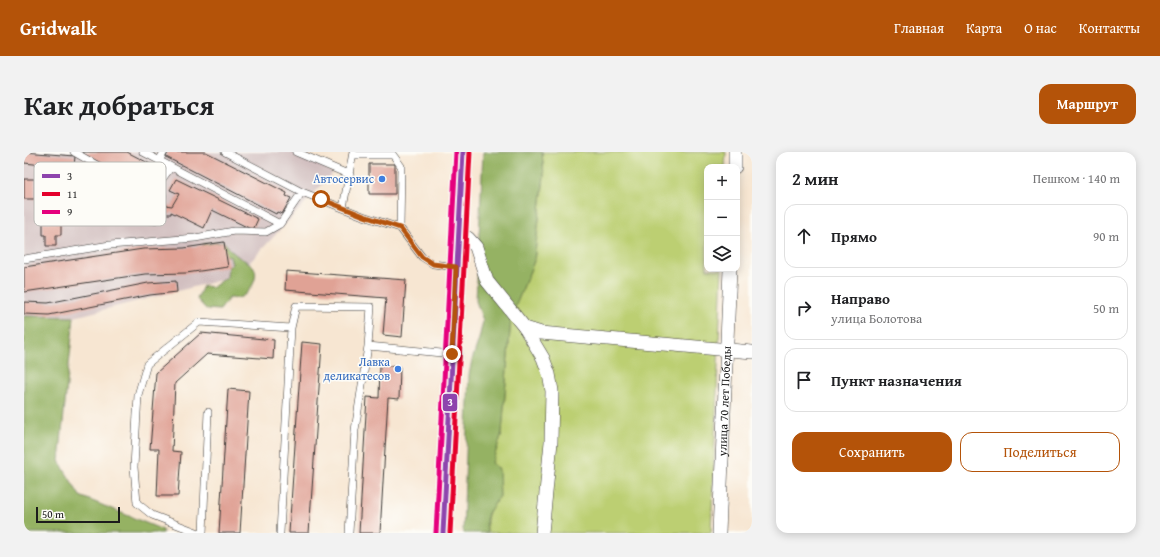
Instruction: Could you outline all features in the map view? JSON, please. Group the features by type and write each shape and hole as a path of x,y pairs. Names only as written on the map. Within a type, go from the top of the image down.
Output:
{"main road":[{"path":"443,533 463,152"}],"street":[{"path":"735,152 735,164"},
{"path":"458,233 468,238 476,247 487,281 525,328 543,358 549,374 552,391 551,442 542,533"},
{"name":"улица 70 лет Победы","path":"719,533 730,272"},
{"path":"525,328 541,333 752,352"}],"lane":[{"path":"74,152 92,162"},
{"path":"143,152 159,161 164,152"},
{"path":"225,152 302,192 400,228 422,257 433,264 456,267"},
{"path":"296,152 350,175"},
{"path":"344,208 353,153 393,155 401,166 400,228"},
{"path":"166,164 280,224"},
{"path":"166,174 171,167"},
{"path":"24,259 110,245 195,238 234,231 266,232 280,224 302,192"},
{"path":"280,533 291,328 296,306 371,307 368,346 355,430 349,533"},
{"path":"199,533 152,515 137,503 134,467 138,395 147,364 199,322 291,328"},
{"path":"368,346 452,354"},
{"path":"203,533 208,412"}],"shaded area":[{"path":"24,152 303,152 333,173 237,276 74,317 24,316"}],"green space":[{"path":"483,152 542,152 544,176 534,261 511,317 502,433 492,463 499,469 500,496 488,513 486,521 487,533 463,533 469,375 483,321 476,301"},
{"path":"542,152 726,152 725,164 704,164 704,272 722,272 711,533 487,533 489,513 500,496 492,463 502,433 511,317 534,261 544,176"},
{"path":"224,242 237,256 253,266 256,275 255,280 250,290 246,294 238,298 229,298 220,310 206,309 197,299 203,286 213,287 227,277 228,267 232,264 230,256 197,250 204,244"},
{"path":"24,316 74,317 59,461 80,496 163,530 163,533 24,533"}],"building":[{"path":"24,152 75,156 74,162 34,162 34,164 24,163"},
{"path":"80,152 127,152 146,162 99,162"},
{"path":"168,152 206,152 287,193 286,196 291,198 282,214 277,212 276,214 166,157"},
{"name":"Автосервис","path":"369,164 395,164 395,194 369,194"},
{"path":"24,179 34,179 34,199 24,199"},
{"path":"176,179 258,219 253,230 212,210 204,228 171,212 171,214 166,214 166,205 172,206 179,194 170,190"},
{"path":"43,226 61,226 61,235 56,235 56,246 46,246 46,235 43,235"},
{"path":"224,242 228,267 186,273 145,274 24,292 24,267 143,249 184,248"},
{"path":"286,271 406,280 402,337 383,335 386,298 285,290"},
{"path":"176,281 177,292 150,295 49,315 24,314 24,302 48,303 148,283"},
{"path":"201,333 274,340 273,359 207,354 175,383 172,451 181,452 178,496 157,496 159,449 150,449 156,373"},
{"path":"302,342 322,344 309,533 289,533"},
{"path":"380,365 400,367 399,399 388,398 380,533 359,533 367,397 379,398"},
{"path":"228,389 249,391 240,533 219,533"}],"transit line":[{"name":"9","path":"436,533 456,152"},
{"name":"3","path":"443,533 463,152"},
{"name":"11","path":"450,533 470,152"}],"place":[{"name":"Автосервис","path":"382,179"},
{"name":"Лавка деликатесов","path":"398,369"}],"route":[{"path":"321,199 400,228 422,257 433,264 456,267 452,354"}]}
